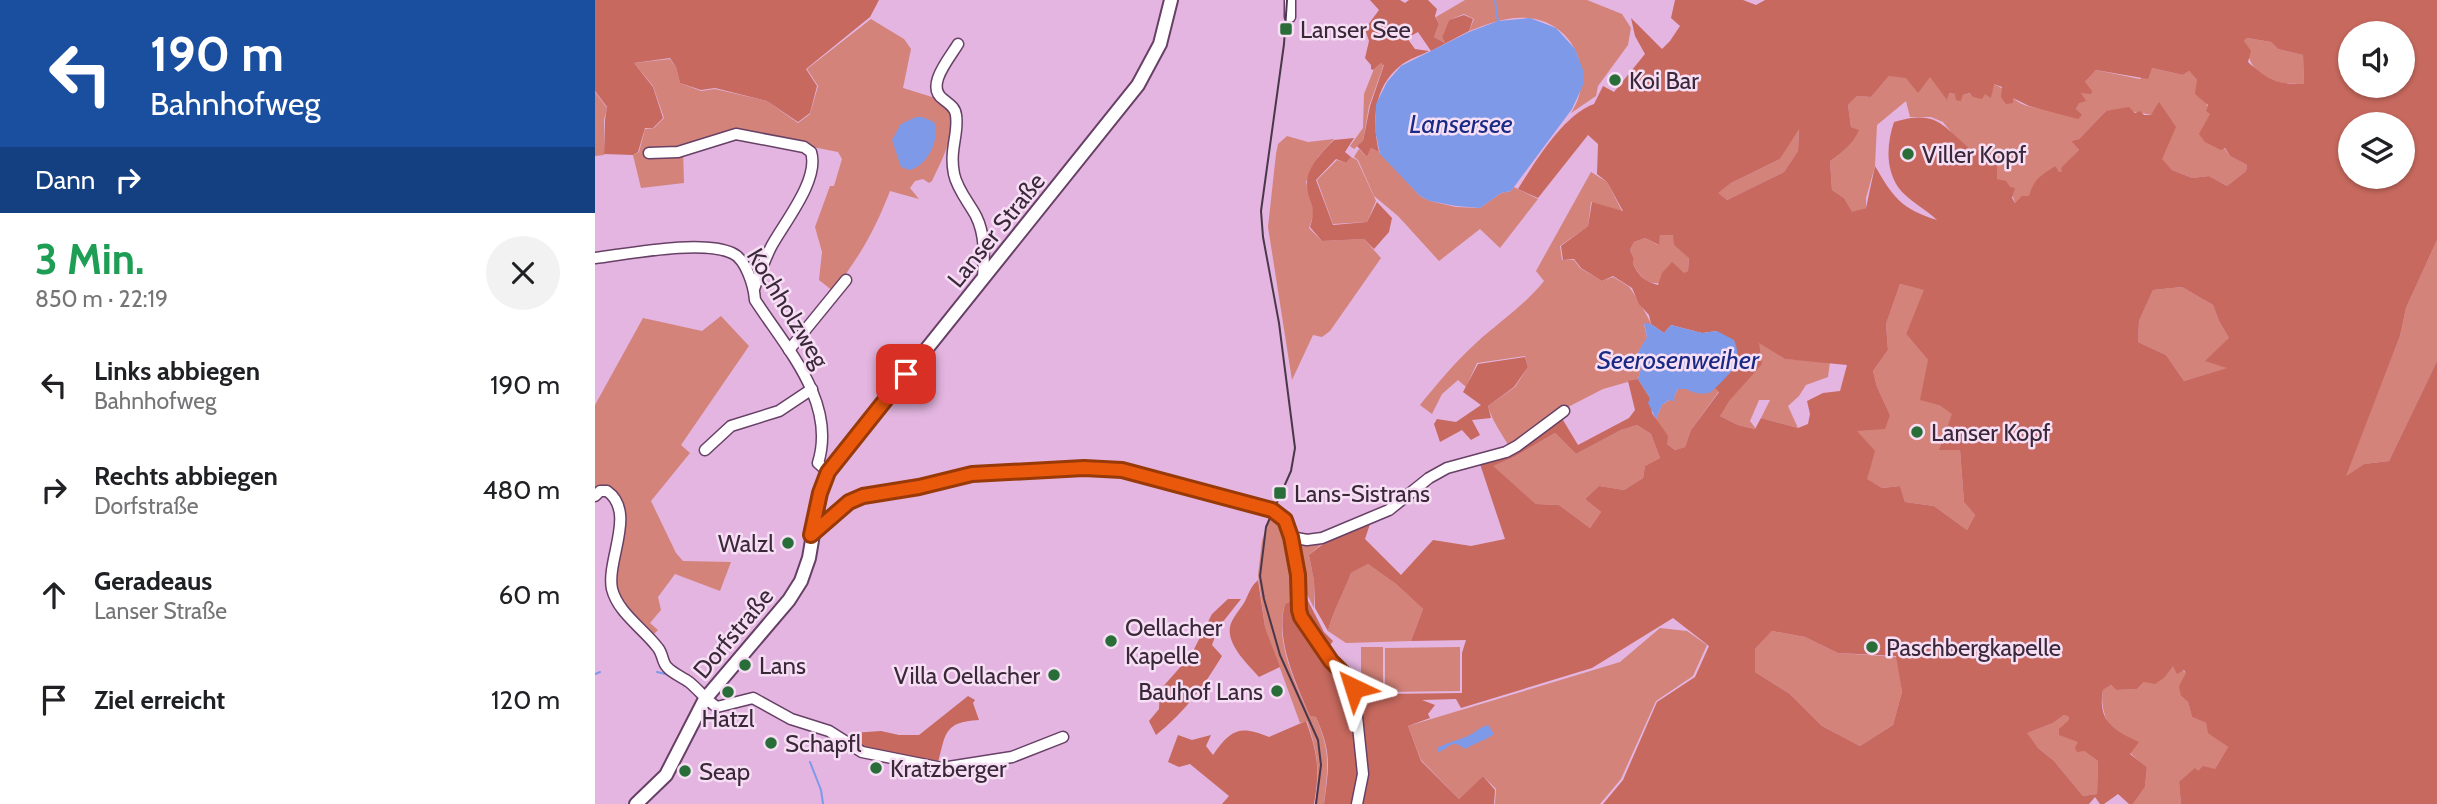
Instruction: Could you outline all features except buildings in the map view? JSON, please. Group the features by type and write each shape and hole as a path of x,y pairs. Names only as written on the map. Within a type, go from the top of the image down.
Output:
{"main road":[{"name":"Lanser Straße","path":"828,472 1145,75 1160,44 1171,0"},
{"name":"Dorfstraße","path":"636,804 667,773 705,699 789,600 806,569 820,493 828,472"}],"street":[{"path":"1290,0 1290,17"},
{"path":"958,44 938,78 935,89 937,95 954,108 957,117 951,156 954,178 978,219 984,239 983,281"},
{"path":"649,153 678,152 736,134 804,147 811,152 813,161 797,206 772,245 754,289"},
{"name":"Kochholzweg","path":"595,258 674,248 721,250 731,252 739,258 754,289 755,300 812,389 823,426 818,463 828,472"},
{"path":"789,350 846,280"},
{"path":"705,450 731,426 779,411 812,389"},
{"path":"1291,537 1307,540 1322,538 1389,510 1429,478 1447,468 1506,452 1564,411"},
{"path":"811,535 849,502 863,496 919,487 972,474 1097,467 1122,470 1272,510 1285,520 1291,537 1298,575 1301,617 1331,661 1354,688 1363,774 1357,804"},
{"path":"595,496 602,491 611,494 617,504 621,522 611,566 612,590 628,615 660,649 666,667 687,680 717,707 753,698 791,719 829,731 862,752 942,768 1007,758 1063,737"}],"shaded area":[{"path":"595,0 879,0 870,17 806,69 817,86 810,113 798,122 767,101 715,88 701,90 680,83 676,67 670,58 634,63 653,87 663,118 653,128 645,128 638,152 633,155 604,154 607,107 595,91"},
{"path":"1370,0 1400,0 1405,3 1409,0 1428,0 1437,9 1435,16 1439,24 1434,37 1445,43 1442,37 1449,20 1464,15 1473,19 1469,31 1431,51 1418,32 1407,38 1415,49 1429,51 1403,64 1384,84 1375,117 1379,152 1371,148 1367,157 1357,146 1363,141 1370,106 1384,65 1381,63 1373,70 1365,58 1369,41 1365,29 1379,10"},
{"name":"Lansersee","path":"1465,0 1587,0 1622,14 1631,28 1628,45 1598,86 1596,96 1571,113 1578,98 1581,67 1569,40 1558,29 1528,18 1505,19 1469,31 1474,19 1464,14 1449,20 1442,37 1445,43 1434,37 1439,24 1436,17"},
{"path":"1675,0 1743,0 1756,5 1765,0 2437,0 2437,240 2406,308 2400,336 2346,476 2364,464 2389,461 2437,361 2437,804 2181,804 2179,782 2195,768 2198,771 2203,766 2215,769 2228,747 2208,733 2206,723 2192,717 2188,702 2181,696 2179,686 2186,673 2184,670 2177,674 2173,666 2165,677 2155,684 2144,682 2137,689 2116,690 2111,685 2103,690 2103,710 2109,724 2139,742 2130,754 2147,767 2145,787 2133,804 2129,804 2118,794 2104,804 2100,804 2095,797 2089,804 1603,804 1623,780 1657,702 1695,677 1709,646 1673,618 1592,668 1461,708 1456,699 1422,700 1435,705 1428,714 1430,718 1408,726 1421,761 1459,799 1483,776 1495,790 1494,804 1324,804 1327,751 1316,717 1310,716 1299,690 1285,647 1285,604 1302,596 1306,597 1324,632 1333,641 1328,648 1321,650 1358,691 1383,700 1384,694 1462,693 1462,653 1466,640 1411,641 1423,609 1396,584 1368,564 1351,573 1328,631 1315,608 1309,555 1333,536 1371,521 1365,539 1401,575 1433,540 1471,546 1505,539 1479,461 1512,453 1560,415 1578,445 1629,418 1635,410 1628,381 1638,379 1650,398 1652,413 1668,436 1667,444 1675,450 1685,447 1691,430 1719,392 1714,387 1734,369 1717,331 1702,333 1671,325 1664,333 1651,324 1649,315 1639,304 1632,288 1613,276 1602,281 1581,268 1574,259 1563,260 1561,246 1588,226 1592,202 1623,211 1607,182 1597,174 1598,144 1588,135 1538,198 1518,189 1561,128 1583,109 1594,104 1603,86 1614,92 1645,54 1635,36 1631,18 1662,49 1680,26 1671,18","holes":["2247,38 2271,42 2278,49 2303,55 2304,84 2273,80 2248,62 2251,51 2244,41","2152,68 2183,75 2189,71 2197,80 2195,94 2208,105 2206,111 2210,114 2199,134 2205,142 2221,150 2225,148 2230,156 2247,165 2246,171 2227,186 2209,176 2192,178 2172,170 2162,159 2176,127 2159,102 2151,115 2144,115 2140,111 2135,113 2129,107 2106,111 2079,139 2071,141 2079,150 2061,168 2062,171 2059,172 2056,166 2046,172 2036,182 2029,196 2022,196 2015,203 2012,198 2015,188 2010,187 2006,181 1997,179 1997,167 1989,149 1973,151 1946,127 1930,119 1921,118 1894,122 1889,163 1902,192 1937,220 1899,201 1875,166 1866,208 1852,212 1844,198 1832,190 1830,161 1847,148 1859,130 1851,127 1848,105 1857,96 1871,97 1889,76 1906,78 1918,93 1930,77 1947,100 1949,93 1955,94 1956,100 1961,101 1963,95 1970,93 1973,97 1982,99 1985,94 1991,98 1994,84 2002,87 2001,97 2006,104 2013,103 2013,98 2029,106 2078,119 2082,115 2076,109 2079,103 2086,101 2081,93 2091,94 2092,91 2085,82 2096,70 2148,79","1799,129 1798,151 1784,172 1727,200 1718,193 1731,183 1780,159","1660,235 1673,235 1674,245 1689,258 1688,271 1684,273 1672,262 1662,273 1658,285 1646,280 1633,264 1630,250 1634,242 1645,238 1659,245","1900,284 1924,290 1906,334 1928,360 1920,400 1939,405 1952,414 1939,450 1960,450 1964,502 1975,515 1967,530 1934,506 1905,502 1900,486 1882,488 1867,479 1875,451 1857,431 1885,429 1890,415 1873,371 1888,350 1886,324","2182,287 2213,305 2229,338 2205,361 2227,368 2184,381 2166,355 2138,342 2139,321 2153,290","1759,343 1785,359 1847,365 1840,391 1823,393 1807,401 1810,414 1808,424 1798,428 1761,418 1755,429 1738,425 1720,416 1729,401 1762,364","1637,425 1651,434 1660,458 1645,466 1643,478 1624,490 1599,486 1585,499 1601,512 1590,528 1559,505 1536,504 1493,466 1555,433 1576,454 1621,430","1772,631 1805,637 1838,653 1896,656 1902,692 1893,725 1860,746 1822,726 1790,694 1755,672 1755,649","2064,715 2069,717 2059,729 2059,735 2078,742 2075,748 2077,752 2084,751 2098,761 2097,794 2083,796 2027,733 2053,723"]},
{"path":"871,19 904,39 911,49 903,88 932,97 950,109 952,127 932,181 915,181 910,188 919,199 890,191 866,243 833,291 819,280 822,252 815,227 830,186 834,186 842,159 838,152 741,133 683,149 684,183 641,188 633,155 639,152 645,129 654,128 664,118 653,86 634,63 670,59 676,67 680,83 701,91 715,89 767,101 798,123 810,114 818,86 807,69"},
{"path":"2247,38 2271,42 2278,49 2303,55 2304,84 2281,82 2263,76 2247,53 2244,41"},
{"path":"1381,63 1384,64 1369,106 1363,141 1354,149 1350,146 1363,128 1364,94 1374,69"},
{"path":"2152,68 2183,75 2189,71 2197,80 2224,148 2230,156 2247,165 2246,171 2227,186 2209,176 2192,178 2172,170 2162,160 2158,106 2152,115 2125,110 2106,111 2079,139 2071,141 2079,150 2062,168 2063,171 2059,172 2056,166 2029,196 2015,203 2010,188 1997,179 1943,122 1931,117 1910,117 1906,101 1877,125 1875,166 1866,208 1852,213 1844,198 1832,190 1830,161 1847,148 1858,130 1851,127 1848,105 1857,96 1871,97 1889,76 1930,76 1947,99 1948,93 1955,94 1961,100 1963,95 1971,93 1985,94 1994,84 2026,106 2076,110 2085,82 2096,70 2140,79"},
{"path":"595,92 607,108 604,120 604,155 595,156"},
{"path":"1799,127 1798,151 1784,172 1727,200 1717,193 1731,183 1780,159"},
{"path":"1287,136 1308,142 1334,139 1318,157 1306,182 1314,213 1309,228 1322,241 1364,239 1381,258 1330,331 1322,337 1313,335 1292,380 1268,227 1278,144"},
{"path":"1354,138 1345,152 1351,157 1346,163 1336,159 1316,180 1333,225 1367,222 1377,202 1392,218 1389,232 1374,249 1364,239 1322,241 1310,227 1313,208 1307,183 1310,171 1334,140"},
{"path":"1371,148 1379,152 1420,196 1430,201 1456,207 1480,208 1514,187 1538,199 1500,248 1480,229 1439,261 1398,216 1374,196 1358,160 1354,157 1359,149 1367,157"},
{"path":"1351,157 1357,160 1376,201 1367,222 1333,224 1317,180 1337,160 1346,163"},
{"path":"1591,172 1607,182 1622,211 1591,202 1588,226 1560,246 1562,260 1574,260 1580,268 1602,281 1613,277 1629,287 1634,294 1651,324 1644,324 1647,338 1637,354 1641,369 1638,379 1603,389 1566,408 1510,448 1488,406 1515,387 1528,367 1525,356 1477,363 1466,387 1458,380 1442,394 1432,414 1420,405 1440,381 1468,351 1520,306 1544,281 1536,271"},
{"path":"1660,235 1674,235 1674,245 1689,257 1688,271 1657,283 1645,279 1639,273 1633,264 1630,250 1634,242 1645,238 1658,245"},
{"path":"2437,240 2437,361 2389,461 2364,464 2345,477 2400,336 2406,308"},
{"path":"1900,284 1925,290 1906,334 1928,360 1939,405 1953,414 1940,449 1960,450 1964,502 1975,515 1967,530 1934,506 1905,502 1900,486 1882,488 1866,479 1856,431 1890,415 1873,371 1888,350 1886,324"},
{"path":"2182,287 2213,305 2229,338 2228,368 2184,381 2166,355 2138,342 2139,321 2153,290"},
{"path":"721,316 749,346 681,445 690,453 651,501 676,553 683,561 731,562 720,591 675,574 658,597 661,610 650,623 658,630 652,636 616,591 615,569 623,530 612,490 595,493 595,405 643,318 702,331"},
{"path":"1758,342 1785,359 1830,362 1828,377 1806,385 1788,406 1798,428 1761,418 1770,400 1759,400 1750,421 1756,429 1738,425 1720,416 1722,409 1719,403 1737,385"},
{"path":"1525,357 1528,367 1514,387 1488,406 1491,418 1472,420 1480,435 1471,440 1462,430 1440,442 1434,424 1437,419 1456,422 1481,405 1463,392 1478,364"},
{"path":"1714,387 1719,391 1691,430 1685,447 1675,450 1667,444 1656,419 1662,405 1674,397 1678,389"},
{"path":"1637,425 1651,434 1660,458 1645,466 1643,478 1624,490 1599,486 1585,499 1601,512 1590,528 1559,505 1536,504 1492,466 1514,457 1555,433 1576,454 1621,430"},
{"path":"1270,513 1281,519 1289,541 1332,535 1309,555 1314,581 1314,608 1307,594 1285,604 1282,618 1284,647 1293,676 1310,716 1316,717 1324,741 1327,769 1324,804 1315,804 1317,762 1307,721 1300,723 1265,627 1258,575 1262,541"},
{"path":"1368,564 1396,584 1423,609 1411,641 1346,643 1328,631 1351,573"},
{"path":"1258,580 1265,627 1280,667 1259,677 1237,651 1230,636 1233,619"},
{"path":"1228,599 1241,599 1218,628 1212,645 1222,656 1193,698 1176,718 1156,735 1149,721 1159,709 1160,690 1191,655 1212,614"},
{"path":"1660,628 1687,631 1707,645 1693,676 1656,701 1621,779 1600,804 1495,804 1496,789 1483,776 1459,799 1421,760 1408,726 1620,662"},
{"path":"1772,631 1805,637 1838,653 1897,657 1902,692 1893,725 1860,746 1822,726 1790,694 1755,672 1755,649"},
{"path":"1361,647 1383,647 1383,690 1361,688"},
{"path":"1460,647 1460,691 1385,692 1385,648"},
{"path":"2173,665 2187,673 2181,696 2188,702 2192,717 2206,723 2209,733 2228,747 2215,769 2198,771 2179,782 2181,804 2133,804 2145,787 2147,767 2121,743 2108,723 2102,701 2103,690 2111,685 2116,690 2137,689 2144,682 2165,677"},
{"path":"968,696 975,700 973,703 979,720 958,724 947,732 937,766 866,751 851,742 852,733 881,731 919,735"},
{"path":"2064,715 2069,717 2084,751 2098,761 2097,794 2083,796 2026,733 2053,723"},
{"path":"1306,721 1317,762 1314,804 1222,804 1229,796 1190,764 1179,767 1168,762 1178,735 1192,740 1211,735 1206,746 1213,755 1225,740 1237,732 1251,731 1269,737"}],"water":[{"name":"Lansersee","path":"1530,18 1556,28 1575,49 1583,70 1583,85 1572,109 1511,191 1501,193 1480,208 1430,201 1420,196 1380,154 1375,130 1376,104 1387,82 1401,66 1469,32 1498,21"},
{"path":"916,117 934,122 936,136 927,158 916,168 909,170 901,167 892,140 901,124"},
{"name":"Seerosenweiher","path":"1644,323 1651,324 1664,333 1671,325 1702,333 1717,331 1734,340 1737,354 1735,367 1710,393 1678,389 1675,401 1669,400 1662,405 1656,419 1648,403 1650,398 1638,379 1641,369 1637,354 1647,337"},
{"path":"1488,725 1494,734 1488,738 1465,749 1454,744 1438,752 1437,748"}],"waterway":[{"path":"1495,0 1498,21"},
{"path":"595,674 600,672"},
{"path":"657,672 670,675"},
{"path":"810,762 821,790 823,804"}],"tram line":[{"path":"1287,0 1284,44 1261,211 1295,448 1291,471 1266,527 1260,576 1280,655 1318,740 1321,765 1316,804"}],"place":[{"name":"Lanser See","path":"1286,29"},
{"name":"Koi Bar","path":"1615,80"},
{"name":"Viller Kopf","path":"1908,154"},
{"name":"Lanser Kopf","path":"1917,432"},
{"name":"Lans-Sistrans","path":"1280,493"},
{"name":"Walzl","path":"788,543"},
{"name":"Oellacher Kapelle","path":"1111,641"},
{"name":"Paschbergkapelle","path":"1872,647"},
{"name":"Lans","path":"745,665"},
{"name":"Villa Oellacher","path":"1054,675"},
{"name":"Bauhof Lans","path":"1277,691"},
{"name":"Hatzl","path":"728,692"},
{"name":"Schapfl","path":"771,743"},
{"name":"Kratzberger","path":"876,768"},
{"name":"Seap","path":"685,771"}],"route":[{"path":"906,374 828,472 820,493 811,535 856,498 972,474 1103,467 1187,486 1272,510 1283,517 1291,537 1297,569 1301,617 1331,661 1354,688"}]}
